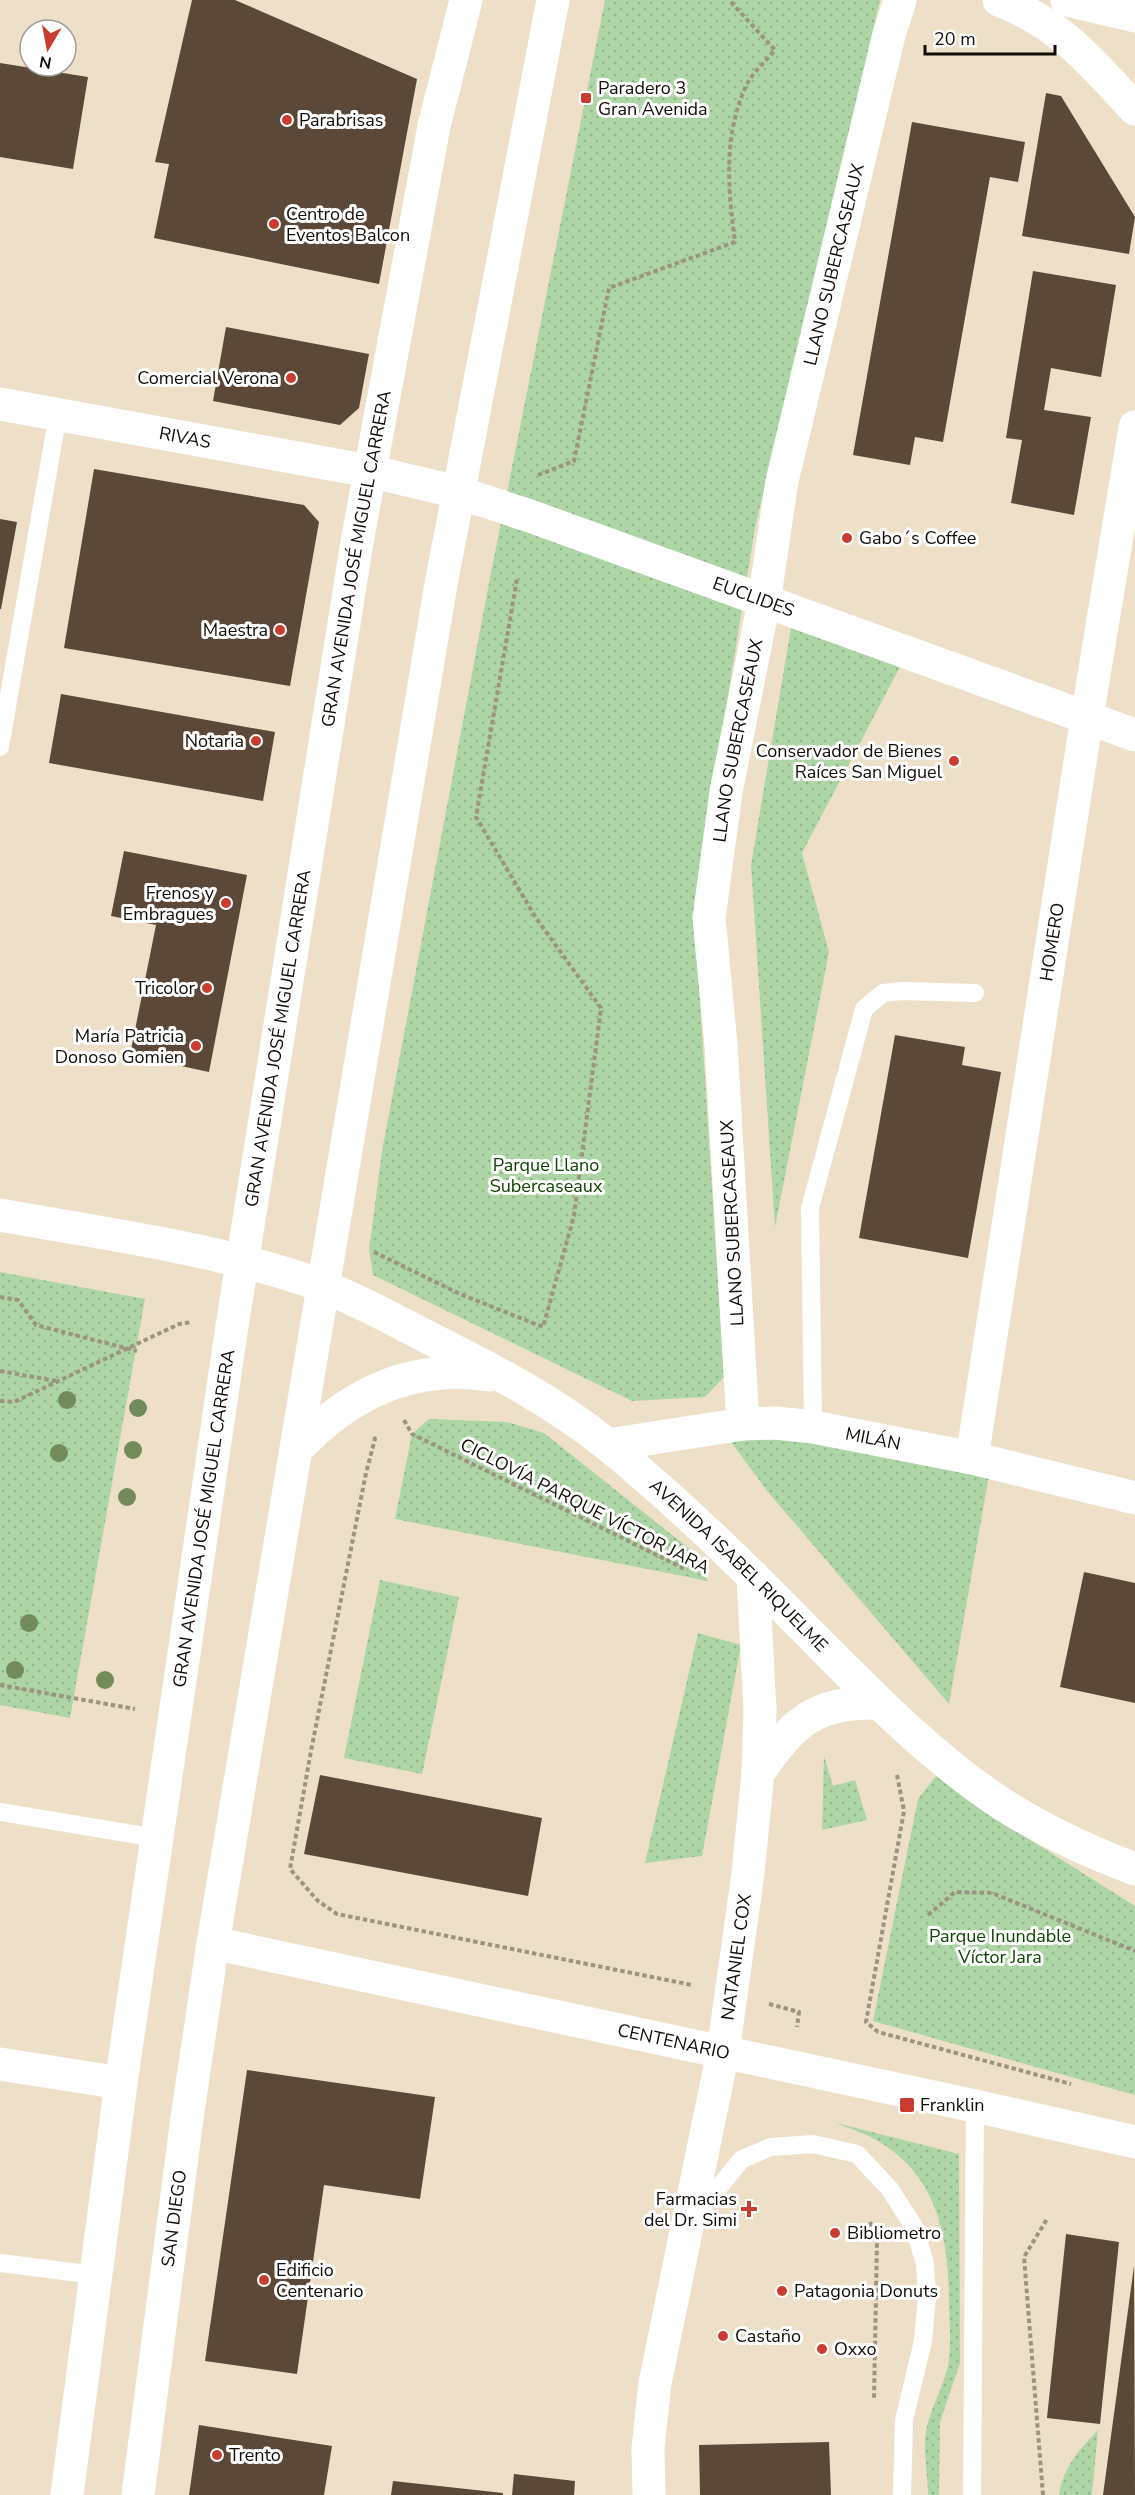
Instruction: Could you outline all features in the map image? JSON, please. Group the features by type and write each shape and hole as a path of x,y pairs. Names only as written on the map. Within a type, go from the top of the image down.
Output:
{"main road":[{"name":"GRAN AVENIDA JOSÉ MIGUEL CARRERA","path":"121,2083 232,1326 369,471 434,126 466,0"},
{"path":"213,1942 458,492 553,0"},
{"name":"LLANO SUBERCASEAUX","path":"743,1424 722,1045 709,918 726,792 765,602 782,481 888,35 900,0"},
{"path":"1067,0 1135,16"},
{"path":"1011,5 1063,36 1135,109"},
{"name":"RIVAS","path":"0,404 369,471"},
{"name":"HOMERO","path":"972,1458 1087,717 1135,428"},
{"name":"EUCLIDES","path":"369,471 458,492 531,516 1135,735"},
{"name":"AVENIDA ISABEL RIQUELME","path":"0,1215 165,1244 243,1262 323,1286 364,1304 507,1378 567,1415 608,1445 708,1531 879,1703 952,1766 1002,1804 1054,1834 1102,1857 1135,1869"},
{"path":"296,1450 319,1426 346,1406 385,1386 444,1372 475,1373 507,1378"},
{"name":"MILÁN","path":"608,1445 743,1424 776,1423 813,1427 972,1458 1135,1498"},
{"name":"NATANIEL COX","path":"648,2495 648,2448 656,2383 723,2052 732,1996 758,1773 760,1710 753,1576"},
{"name":"NATANIEL COX","path":"758,1773 781,1741 802,1720 828,1707 854,1702 879,1703"},
{"name":"CENTENARIO","path":"213,1942 1135,2142"},
{"name":"SAN DIEGO","path":"138,2495 187,2118 213,1942"},
{"path":"0,2064 121,2083 67,2495"}],"lane":[{"path":"0,747 58,414"},
{"path":"813,1427 810,1208 864,1009 883,993 902,991 975,993"},
{"path":"0,1812 156,1838"},
{"path":"972,2495 975,2106"},
{"path":"690,2222 742,2159 771,2147 813,2144 857,2154 889,2188 913,2225 925,2263 927,2297 923,2341 904,2420 902,2495"},
{"path":"0,2263 96,2275"}],"path":[{"path":"538,475 574,461 609,288 735,242 729,196 728,159 734,123 746,84 775,50 729,0"},
{"path":"374,1252 460,1294 543,1327 574,1216 601,1008 536,918 476,817 517,579"},
{"path":"0,1297 18,1300 36,1325 137,1351"},
{"path":"0,1401 14,1401 179,1324 193,1322 232,1326"},
{"path":"0,1371 57,1381"},
{"name":"CICLOVÍA PARQUE VÍCTOR JARA","path":"385,1386 412,1434 698,1575"},
{"path":"369,1432 375,1439 366,1473 290,1869 318,1901 337,1914 676,1981 800,2012 792,2067"},
{"path":"0,1685 174,1717"},
{"path":"895,1764 904,1811 866,2022 878,2032 1081,2087"},
{"path":"928,1915 955,1892 992,1893 1135,1951"},
{"path":"869,2219 877,2241 874,2406"},
{"path":"1043,2495 1024,2258 1047,2219"}],"green space":[{"name":"Parque Llano Subercaseaux","path":"605,0 880,0 755,528 694,906 724,1377 705,1397 632,1401 373,1275 369,1250 382,1151 490,578"},
{"path":"791,628 901,665 802,853 829,952 775,1227 751,865"},
{"path":"0,1272 145,1299 70,1718 0,1705"},
{"path":"429,1419 507,1422 544,1433 691,1550 708,1581 395,1519 412,1434"},
{"path":"775,1429 989,1475 949,1704 768,1492 725,1434"},
{"path":"380,1580 459,1597 422,1774 344,1758"},
{"path":"698,1633 741,1645 702,1856 645,1863"},
{"path":"824,1756 833,1786 855,1780 867,1820 822,1830"},
{"name":"Parque Inundable Víctor Jara","path":"936,1776 981,1809 1135,1906 1135,2095 873,2021 918,1799"},
{"path":"836,2123 959,2154 960,2363 940,2422 939,2495 928,2495 925,2447 928,2423 946,2374 950,2350 948,2275 942,2230 926,2189 914,2171 898,2155 878,2141"},
{"path":"1098,2430 1092,2495 1059,2495 1068,2467"}],"building":[{"name":"Parabrisas","path":"192,0 235,0 417,79 379,284 154,238 169,164 155,162"},
{"path":"0,63 18,66 18,78 88,77 73,169 0,157"},
{"path":"1046,93 1061,96 1135,217 1129,254 1022,236"},
{"path":"912,122 1025,142 1018,182 990,177 943,442 915,437 910,465 853,455"},
{"path":"1033,271 1116,285 1101,377 1051,368 1044,410 1091,417 1074,515 1011,503 1022,440 1006,438"},
{"name":"Comercial Verona","path":"226,327 369,354 359,408 340,425 213,401"},
{"path":"94,469 304,505 319,522 290,686 64,648"},
{"path":"0,519 17,522 1,609 0,609"},
{"path":"61,694 275,732 263,801 49,763"},
{"path":"124,851 247,875 209,1072 130,1055 156,925 111,916"},
{"path":"895,1035 965,1047 962,1065 1001,1072 968,1258 859,1238"},
{"path":"1084,1572 1135,1583 1135,1703 1060,1687"},
{"path":"320,1775 542,1818 528,1896 304,1854"},
{"name":"Edificio Centenario","path":"247,2070 435,2097 420,2199 324,2185 297,2374 205,2361"},
{"path":"1066,2234 1119,2242 1100,2424 1047,2418"},
{"path":"1134,2266 1135,2495 1103,2495"},
{"path":"199,2425 332,2446 324,2495 189,2495"},
{"path":"829,2442 831,2495 700,2495 699,2445"},
{"path":"514,2474 575,2481 574,2495 512,2495"},
{"path":"393,2481 503,2493 503,2495 391,2495"}],"place":[{"name":"Paradero 3 Gran Avenida","path":"586,98"},
{"name":"Parabrisas","path":"287,120"},
{"name":"Centro de Eventos Balcon","path":"274,224"},
{"name":"Comercial Verona","path":"291,378"},
{"name":"Gabo´s Coffee","path":"847,538"},
{"name":"Maestra","path":"280,630"},
{"name":"Notaria","path":"256,741"},
{"name":"Conservador de Bienes Raíces San Miguel","path":"954,761"},
{"name":"Frenos y Embragues","path":"226,903"},
{"name":"Tricolor","path":"207,988"},
{"name":"María Patricia Donoso Gomien","path":"196,1046"},
{"name":"Franklin","path":"907,2105"},
{"name":"Farmacias del Dr. Simi","path":"749,2209"},
{"name":"Bibliometro","path":"835,2233"},
{"name":"Edificio Centenario","path":"264,2280"},
{"name":"Patagonia Donuts","path":"782,2291"},
{"name":"Castaño","path":"723,2336"},
{"name":"Oxxo","path":"822,2349"},
{"name":"Trento","path":"217,2455"}]}
